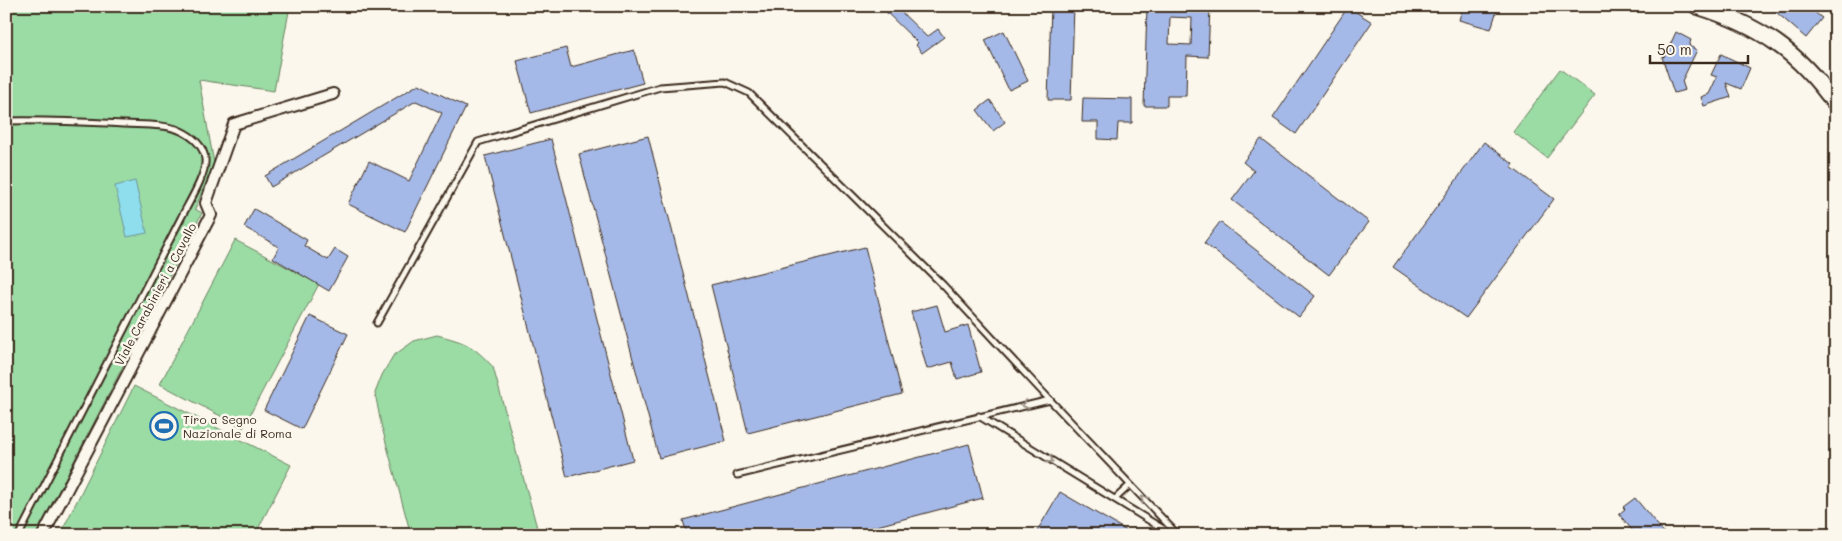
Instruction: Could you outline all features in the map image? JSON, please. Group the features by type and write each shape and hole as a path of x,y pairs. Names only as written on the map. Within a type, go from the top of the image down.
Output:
{"street":[{"path":"1696,6 1738,20 1776,42 1807,69 1836,105"},
{"name":"Viale Carabinieri a Cavallo","path":"43,535 211,215 206,203 234,124 333,94"}],"lane":[{"path":"377,323 478,142 660,87 725,82 750,93 943,286 1178,535"},
{"path":"6,121 46,120 156,125 180,130 197,142 204,153 206,161 204,170 181,218 19,535"},
{"path":"738,475 1050,400"},
{"path":"979,416 1173,535"},
{"path":"1115,499 1130,485"}],"green space":[{"path":"6,6 290,6 274,91 199,80 214,163 195,209 202,213 36,535 6,535"},
{"path":"1560,69 1595,95 1547,158 1513,132"},
{"path":"235,240 319,284 243,428 160,384"},
{"path":"437,335 468,345 493,367 539,535 411,535 381,424 375,393 382,375 393,356 414,341"},
{"name":"Tiro a Segno Nazionale di Roma","path":"134,386 291,465 255,535 60,535"}],"water":[{"path":"135,181 147,233 127,237 115,186"}],"building":[{"path":"880,6 895,6 927,37 938,29 944,37 922,53 916,45 918,43"},
{"path":"1051,6 1074,6 1071,100 1048,100"},
{"path":"1147,6 1210,6 1208,57 1187,56 1186,96 1167,96 1167,106 1144,106","holes":["1170,17 1192,18 1191,45 1169,44"]},
{"path":"1463,6 1485,6 1497,10 1491,29 1459,20"},
{"path":"1769,6 1807,6 1822,18 1806,38"},
{"path":"1348,7 1372,22 1296,134 1273,118"},
{"path":"1004,31 1028,81 1009,90 985,40"},
{"path":"1676,32 1691,40 1689,46 1697,50 1682,81 1685,90 1674,93 1662,57 1665,56"},
{"path":"566,48 571,67 634,50 643,83 531,113 517,61"},
{"path":"1721,54 1750,68 1741,89 1726,83 1731,97 1704,106 1701,97 1709,94 1717,77 1711,75"},
{"path":"419,84 466,107 405,232 348,204 369,161 409,181 442,113 416,101 271,187 265,176"},
{"path":"1083,98 1132,99 1132,123 1118,123 1117,140 1098,139 1098,122 1082,122"},
{"path":"990,100 1005,122 993,131 977,110"},
{"path":"648,136 726,441 659,458 579,154"},
{"path":"551,139 633,460 567,477 485,156"},
{"path":"1261,139 1369,222 1329,275 1232,200 1254,171 1243,162"},
{"path":"1484,142 1513,164 1511,167 1554,199 1466,318 1393,267"},
{"path":"254,209 307,240 304,246 328,260 335,249 348,257 329,291 273,258 279,247 244,227"},
{"path":"1220,222 1315,296 1299,317 1204,243"},
{"path":"865,247 902,394 748,433 711,285"},
{"path":"937,305 945,332 968,325 981,372 957,379 952,362 927,369 911,312"},
{"path":"310,316 348,334 302,429 264,410"},
{"path":"969,444 983,498 843,535 687,535 683,520"},
{"path":"1060,492 1134,535 1044,535 1037,531"},
{"path":"1635,498 1666,535 1636,535 1619,514 1625,509 1623,507"}],"place":[{"name":"Tiro a Segno Nazionale di Roma","path":"164,426"}]}
